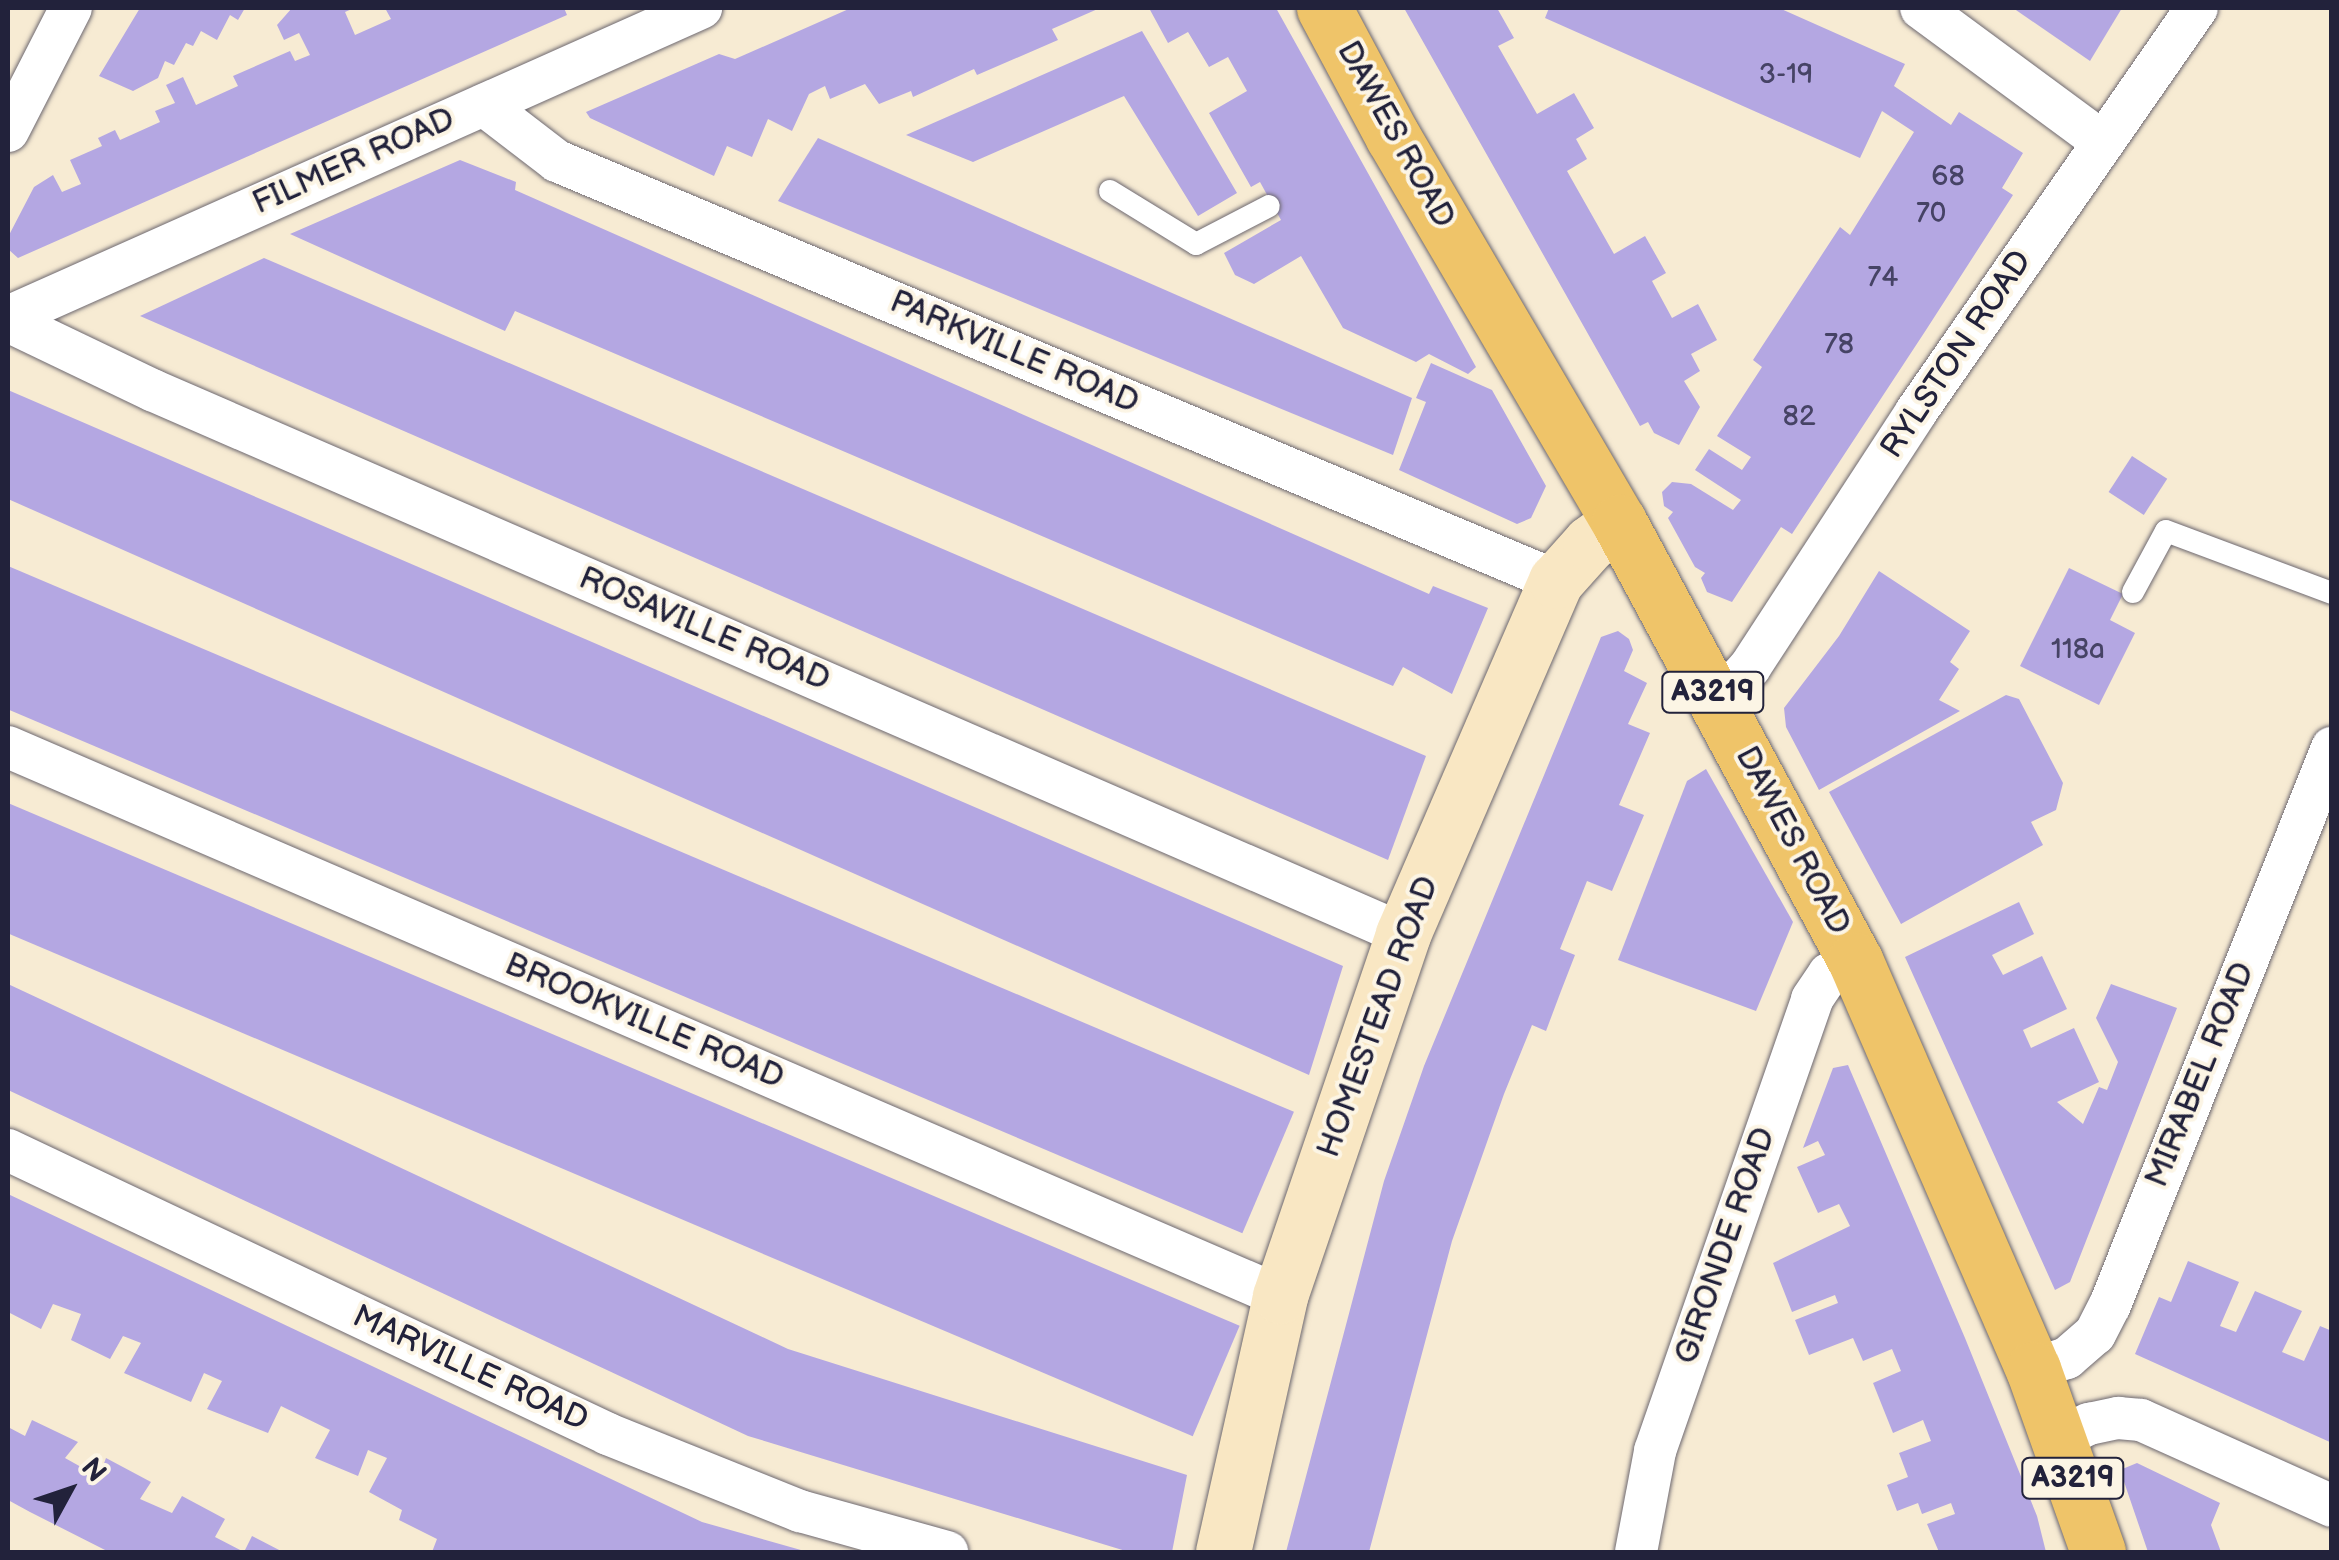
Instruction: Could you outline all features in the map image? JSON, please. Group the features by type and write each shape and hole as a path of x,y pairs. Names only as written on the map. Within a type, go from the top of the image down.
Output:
{"main road":[{"name":"DAWES ROAD","path":"1324,8 1385,141 1619,522 1855,960 2033,1369 2098,1552"}],"street":[{"path":"8,131 71,8"},
{"name":"FILMER ROAD","path":"8,319 702,8"},
{"path":"1921,8 2103,142"},
{"name":"RYLSTON ROAD","path":"1718,702 1750,668 1916,412 2197,8"},
{"name":"PARKVILLE ROAD","path":"484,104 558,161 1556,581"},
{"name":"ROSAVILLE ROAD","path":"8,319 152,390 1404,934"},
{"name":"HOMESTEAD ROAD","path":"1223,1552 1280,1296 1404,934 1556,581 1590,543 1619,522"},
{"name":"BROOKVILLE ROAD","path":"8,748 1280,1296"},
{"name":"MIRABEL ROAD","path":"2033,1369 2068,1358 2094,1334 2110,1304 2332,748"},
{"name":"GIRONDE ROAD","path":"1636,1552 1655,1451 1812,999 1830,974 1855,960"},
{"name":"MARVILLE ROAD","path":"8,1150 608,1434 800,1511 947,1552"},
{"path":"2059,1439 2089,1424 2118,1418 2141,1420 2332,1506"}],"lane":[{"path":"1110,191 1196,244 1269,206"},
{"path":"2133,592 2166,531 2332,593"}],"building":[{"path":"140,8 245,8 238,20 230,15 217,40 201,31 193,46 186,43 174,65 165,61 158,78 133,91 99,76"},
{"path":"292,8 354,8 345,12 355,35 391,19 385,8 564,8 567,15 18,258 8,249 8,237 34,187 53,175 62,192 81,184 70,160 102,146 98,138 115,130 120,140 160,122 155,111 175,103 166,85 183,77 196,105 238,86 233,76 290,51 295,61 310,55 299,33 284,40 277,25"},
{"path":"851,8 1100,8 1052,29 1058,40 977,75 974,69 913,97 911,91 879,104 865,84 830,99 825,86 809,94 792,131 768,119 752,157 727,146 714,176 590,118 586,112 719,54 735,59"},
{"path":"1149,8 1276,8 1476,367 1468,374 1429,354 1416,362 1343,328 1301,256 1254,284 1235,275 1224,253 1281,220 1260,182 1251,187 1209,113 1247,91 1228,57 1209,67 1188,32 1168,43"},
{"path":"1404,8 1497,8 1514,38 1498,46 1537,114 1574,93 1594,128 1576,139 1587,159 1567,171 1614,254 1645,236 1666,273 1652,281 1672,318 1698,304 1717,340 1691,354 1700,371 1684,381 1700,407 1679,445 1654,433 1648,422 1640,426"},
{"path":"1549,8 1779,8 1905,64 1894,86 1951,125 1959,112 2023,153 2002,188 2013,195 1926,330 1792,534 1781,527 1732,602 1707,592 1701,578 1705,573 1695,567 1668,518 1673,512 1664,506 1662,492 1672,482 1691,484 1733,510 1741,500 1695,470 1709,449 1742,470 1751,457 1717,436 1762,367 1753,360 1840,227 1850,235 1914,132 1882,111 1860,158 1545,18"},
{"path":"2013,8 2122,8 2090,61"},
{"path":"1142,31 1237,193 1198,216 1124,96 973,162 906,135"},
{"path":"818,138 1412,398 1393,455 778,201"},
{"path":"460,160 516,182 515,190 1429,594 1433,586 1488,608 1452,694 1403,667 1393,686 515,311 505,331 290,234"},
{"path":"264,258 1426,756 1388,860 140,316"},
{"path":"1431,363 1492,390 1546,486 1531,518 1517,524 1399,470 1426,402 1416,398"},
{"path":"8,390 1343,966 1309,1075 8,499"},
{"path":"2132,456 2167,479 2144,515 2109,492"},
{"path":"8,566 1294,1112 1242,1233 8,709"},
{"path":"2069,568 2123,594 2110,620 2135,633 2099,705 2020,666"},
{"path":"1879,571 1970,631 1950,662 1959,669 1939,700 1960,711 1819,790 1786,727 1784,708 1839,636"},
{"path":"1618,631 1629,639 1633,650 1624,671 1647,683 1628,724 1650,733 1619,805 1644,815 1612,891 1587,881 1560,949 1575,955 1546,1031 1532,1025 1504,1094 1452,1241 1369,1552 1286,1552 1384,1181 1424,1066 1601,637"},
{"path":"2006,695 2019,699 2063,783 2056,810 2031,822 2043,845 1901,924 1829,792"},
{"path":"1706,769 1793,922 1756,1011 1618,960 1687,781"},
{"path":"8,803 1240,1326 1193,1436 8,933"},
{"path":"2019,902 2034,934 1992,955 2003,975 2042,956 2067,1009 2023,1030 2031,1048 2074,1028 2099,1082 2057,1102 2083,1124 2099,1087 2107,1090 2118,1062 2096,1018 2111,984 2177,1008 2070,1282 2055,1290 1905,957"},
{"path":"8,984 788,1349 1187,1475 1172,1552 1129,1552 748,1436 8,1090"},
{"path":"1848,1065 1965,1338 2037,1516 2046,1552 1939,1552 1927,1524 1955,1514 1951,1503 1922,1514 1918,1503 1897,1511 1887,1485 1908,1477 1899,1453 1931,1441 1923,1420 1893,1433 1873,1383 1901,1371 1892,1349 1863,1361 1853,1338 1809,1355 1795,1320 1838,1303 1835,1295 1792,1312 1773,1263 1850,1226 1839,1204 1818,1213 1797,1167 1825,1155 1818,1141 1803,1148 1833,1068"},
{"path":"8,1194 702,1522 808,1552 432,1552 437,1539 399,1520 402,1510 369,1492 387,1458 368,1450 358,1476 315,1458 330,1430 281,1406 268,1433 207,1409 222,1381 204,1373 191,1402 124,1373 141,1343 123,1336 110,1359 71,1340 81,1314 53,1304 41,1329 8,1312"},
{"path":"2188,1261 2239,1282 2220,1326 2236,1332 2255,1291 2302,1311 2282,1352 2304,1361 2320,1326 2332,1331 2332,1443 2135,1354 2159,1297 2171,1302"},
{"path":"32,1420 78,1442 65,1458 99,1477 106,1458 151,1482 140,1499 172,1513 182,1496 225,1519 215,1537 244,1552 109,1552 8,1500 8,1427 25,1436"},
{"path":"2137,1463 2220,1503 2211,1525 2221,1552 2148,1552 2120,1470"},
{"path":"252,1536 283,1552 244,1552"}]}
